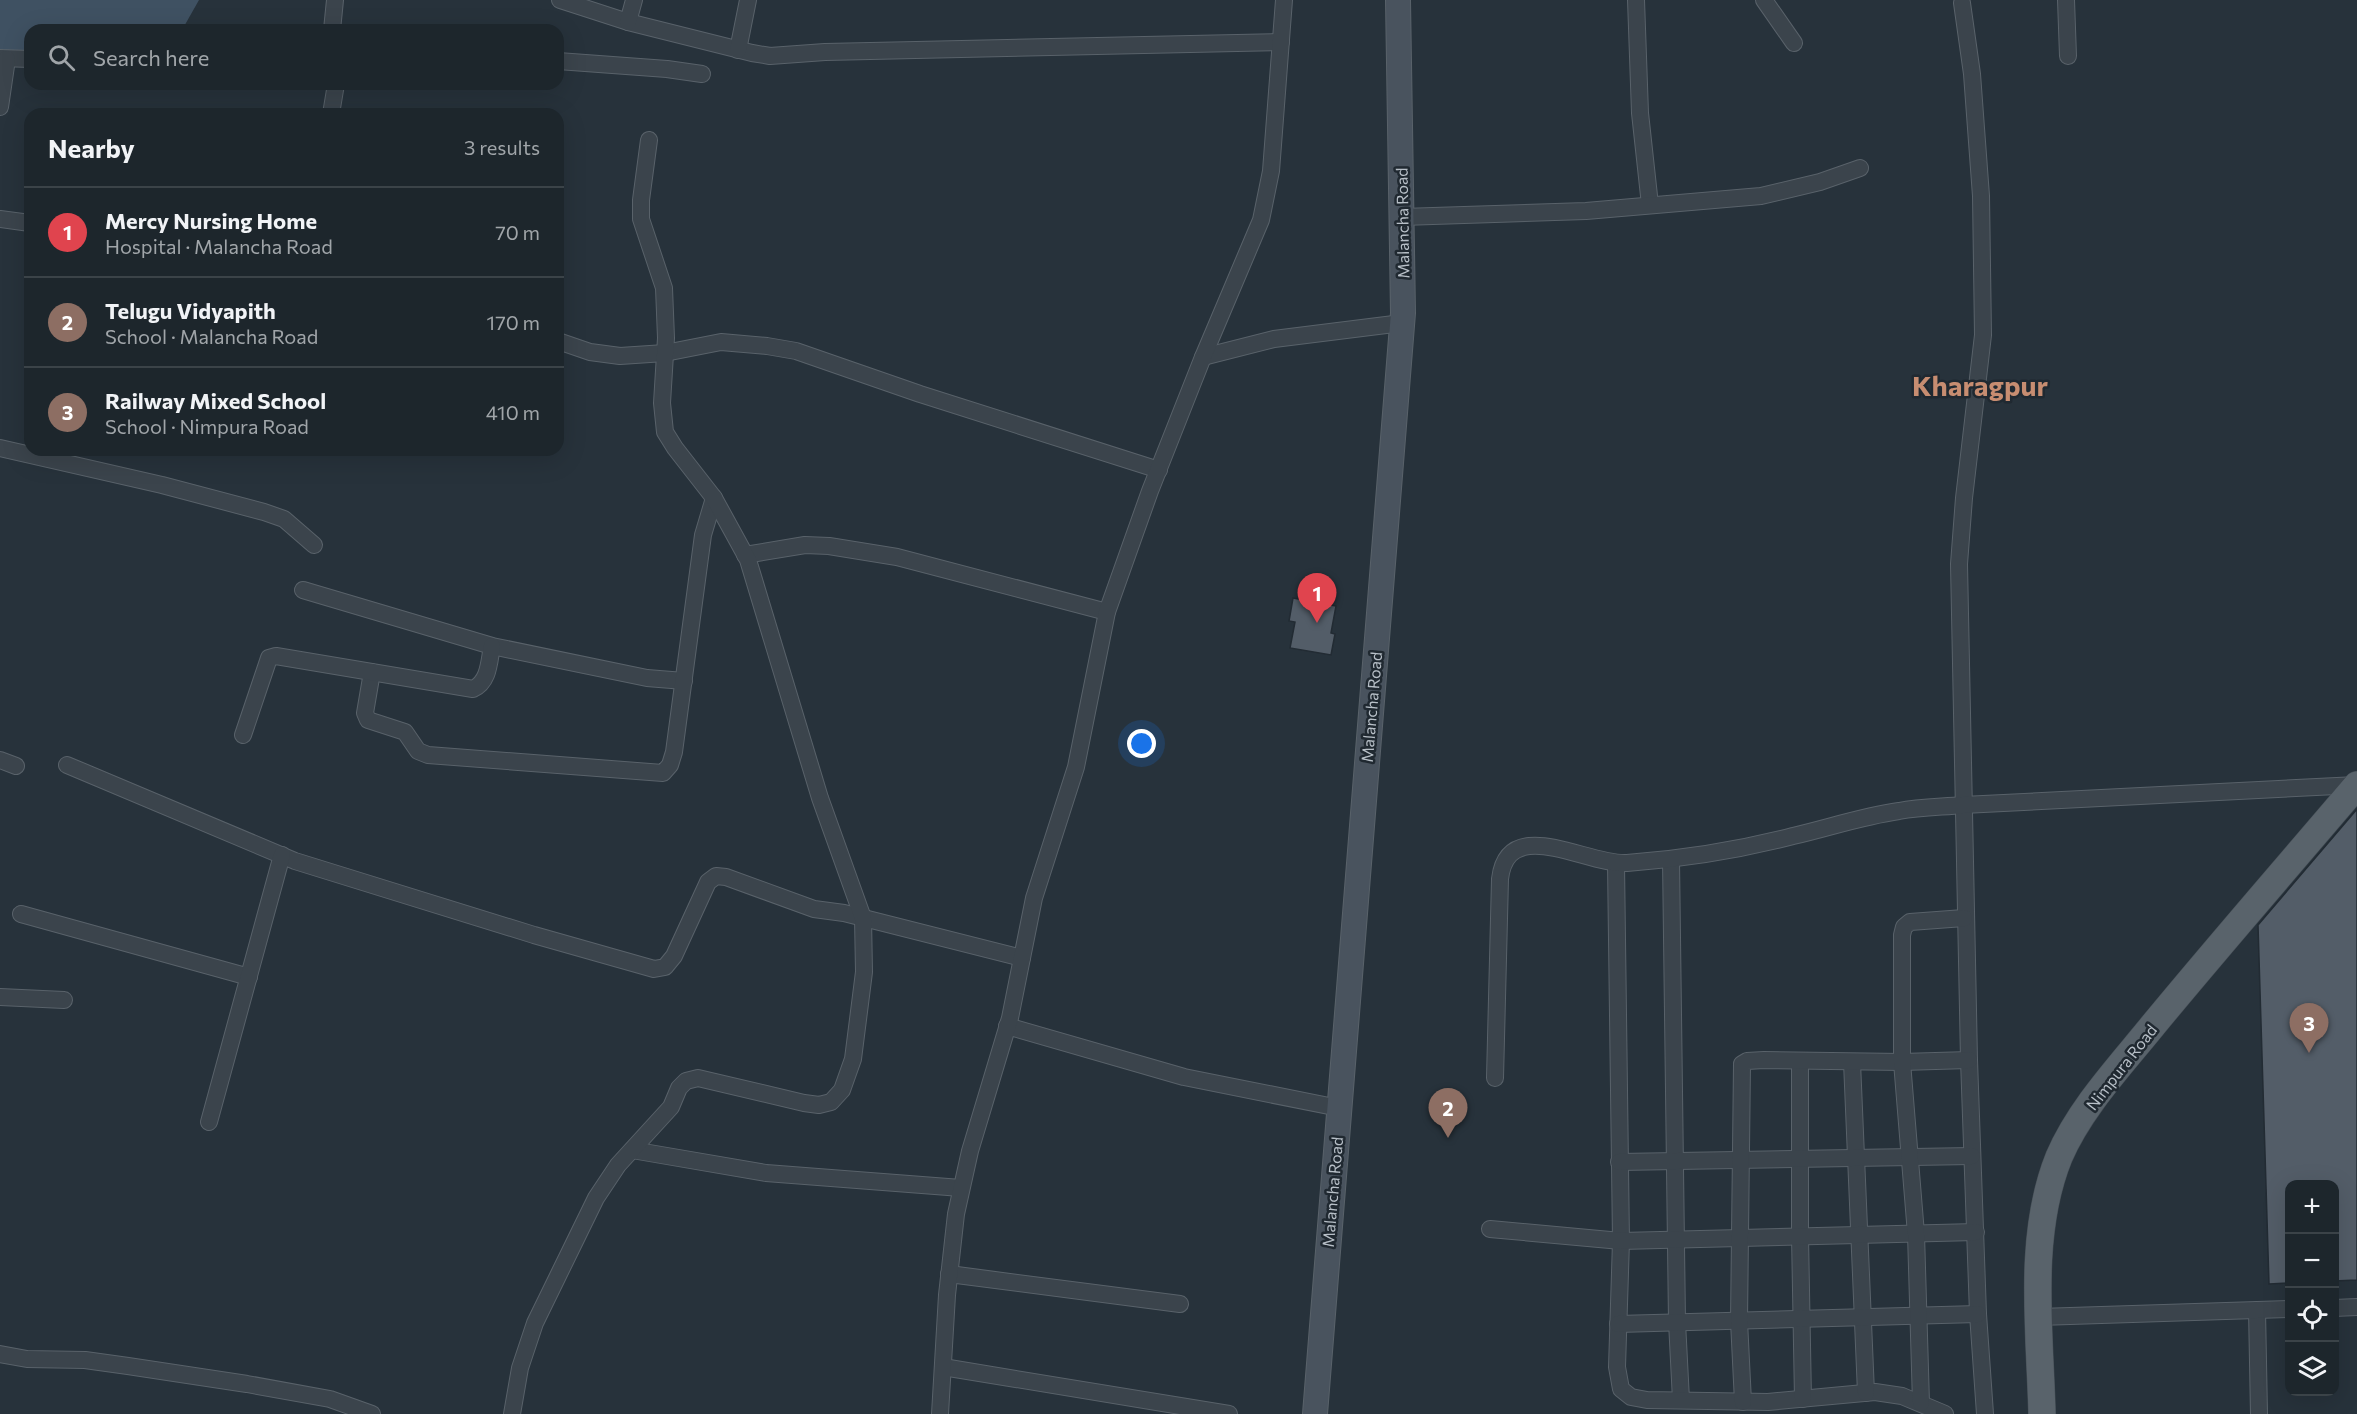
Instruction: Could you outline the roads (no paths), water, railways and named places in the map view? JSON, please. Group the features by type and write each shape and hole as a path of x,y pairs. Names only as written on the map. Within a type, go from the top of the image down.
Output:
{"main road":[{"name":"Nimpura Road","path":"2042,1414 2039,1267 2042,1226 2049,1190 2060,1157 2091,1101 2357,785"}],"street":[{"path":"333,24 335,0"},
{"path":"560,0 628,22 770,56 825,52 1281,42"},
{"path":"628,22 634,0"},
{"path":"738,50 748,0"},
{"path":"940,1414 949,1274 961,1188 1007,1026 1034,898 1076,767 1107,612 1203,357 1261,220 1271,171 1284,0"},
{"name":"Malancha Road","path":"1314,1414 1402,323 1398,0"},
{"path":"1636,0 1640,113 1650,205"},
{"path":"1764,0 1794,43"},
{"path":"2066,0 2068,56"},
{"path":"1962,3 1972,74 1981,196 1983,313 1983,335 1964,498 1959,564 1964,918 1978,1314 1986,1414"},
{"path":"0,107 3,58 24,59"},
{"path":"564,61 702,74"},
{"path":"332,108 335,90"},
{"path":"512,1414 520,1368 535,1323 596,1198 618,1165 671,1107 679,1088 686,1081 698,1078 804,1103 819,1105 831,1102 842,1090 853,1059 864,972 863,918 820,798 745,555 714,498 665,432 662,403 665,353 664,288 641,219 641,200 649,140"},
{"path":"1402,218 1586,211 1761,196 1820,182 1860,168"},
{"path":"0,219 24,223"},
{"path":"1203,357 1274,339 1402,323"},
{"path":"564,343 590,352 620,356 665,353 721,342 796,351 910,391 1159,470"},
{"path":"0,448 24,453"},
{"path":"35,456 162,485 264,512 284,519 314,545"},
{"path":"372,672 365,713 368,720 405,732 418,751 428,755 651,774 663,773 670,765 674,752 703,535 714,498"},
{"path":"745,555 805,545 829,546 897,557 1107,612"},
{"path":"303,590 492,646 647,678 684,681"},
{"path":"243,735 268,658 276,656 473,689 481,686 485,678 492,646"},
{"path":"67,765 295,861 523,932 654,969 665,967 674,956 708,882 716,876 726,877 814,909 863,918 1022,958"},
{"path":"1495,1078 1502,864 1506,855 1520,847 1540,845 1616,864 1671,860 1791,837 1900,811 1963,805 2357,785"},
{"path":"209,1122 282,855"},
{"path":"1671,860 1677,1322 1681,1400"},
{"path":"1616,864 1621,1241 1617,1367 1621,1389 1631,1397 1647,1400 1743,1402 1768,1402 1866,1393 1902,1396 1945,1414"},
{"path":"21,914 249,977"},
{"path":"1921,1403 1916,1233 1902,1062 1904,927 1915,921 1964,918"},
{"path":"0,997 64,1000"},
{"path":"1007,1026 1184,1077 1339,1108"},
{"path":"1743,1402 1739,1321 1742,1064 1755,1060 1902,1062 1969,1060"},
{"path":"1800,1061 1803,1399"},
{"path":"1852,1062 1854,1157 1866,1393"},
{"path":"632,1150 766,1173 961,1188"},
{"path":"1619,1162 1972,1156"},
{"path":"1490,1229 1621,1241 1976,1232"},
{"path":"949,1274 1180,1304"},
{"path":"2339,1308 2357,1307"},
{"path":"2039,1317 2285,1309"},
{"path":"2257,1310 2259,1414"},
{"path":"1618,1324 1978,1314"},
{"path":"0,1354 27,1359 106,1363 247,1384 330,1399 372,1414"},
{"path":"943,1367 1229,1414"}],"water":[{"path":"0,0 199,0 185,24 24,24 24,53 0,49"}],"place":[{"name":"Mercy Nursing Home","path":"1317,623"},
{"name":"Railway Mixed School","path":"2309,1053"},
{"name":"Telugu Vidyapith","path":"1448,1138"}],"district":[{"name":"Kharagpur","path":"1980,385"}]}
